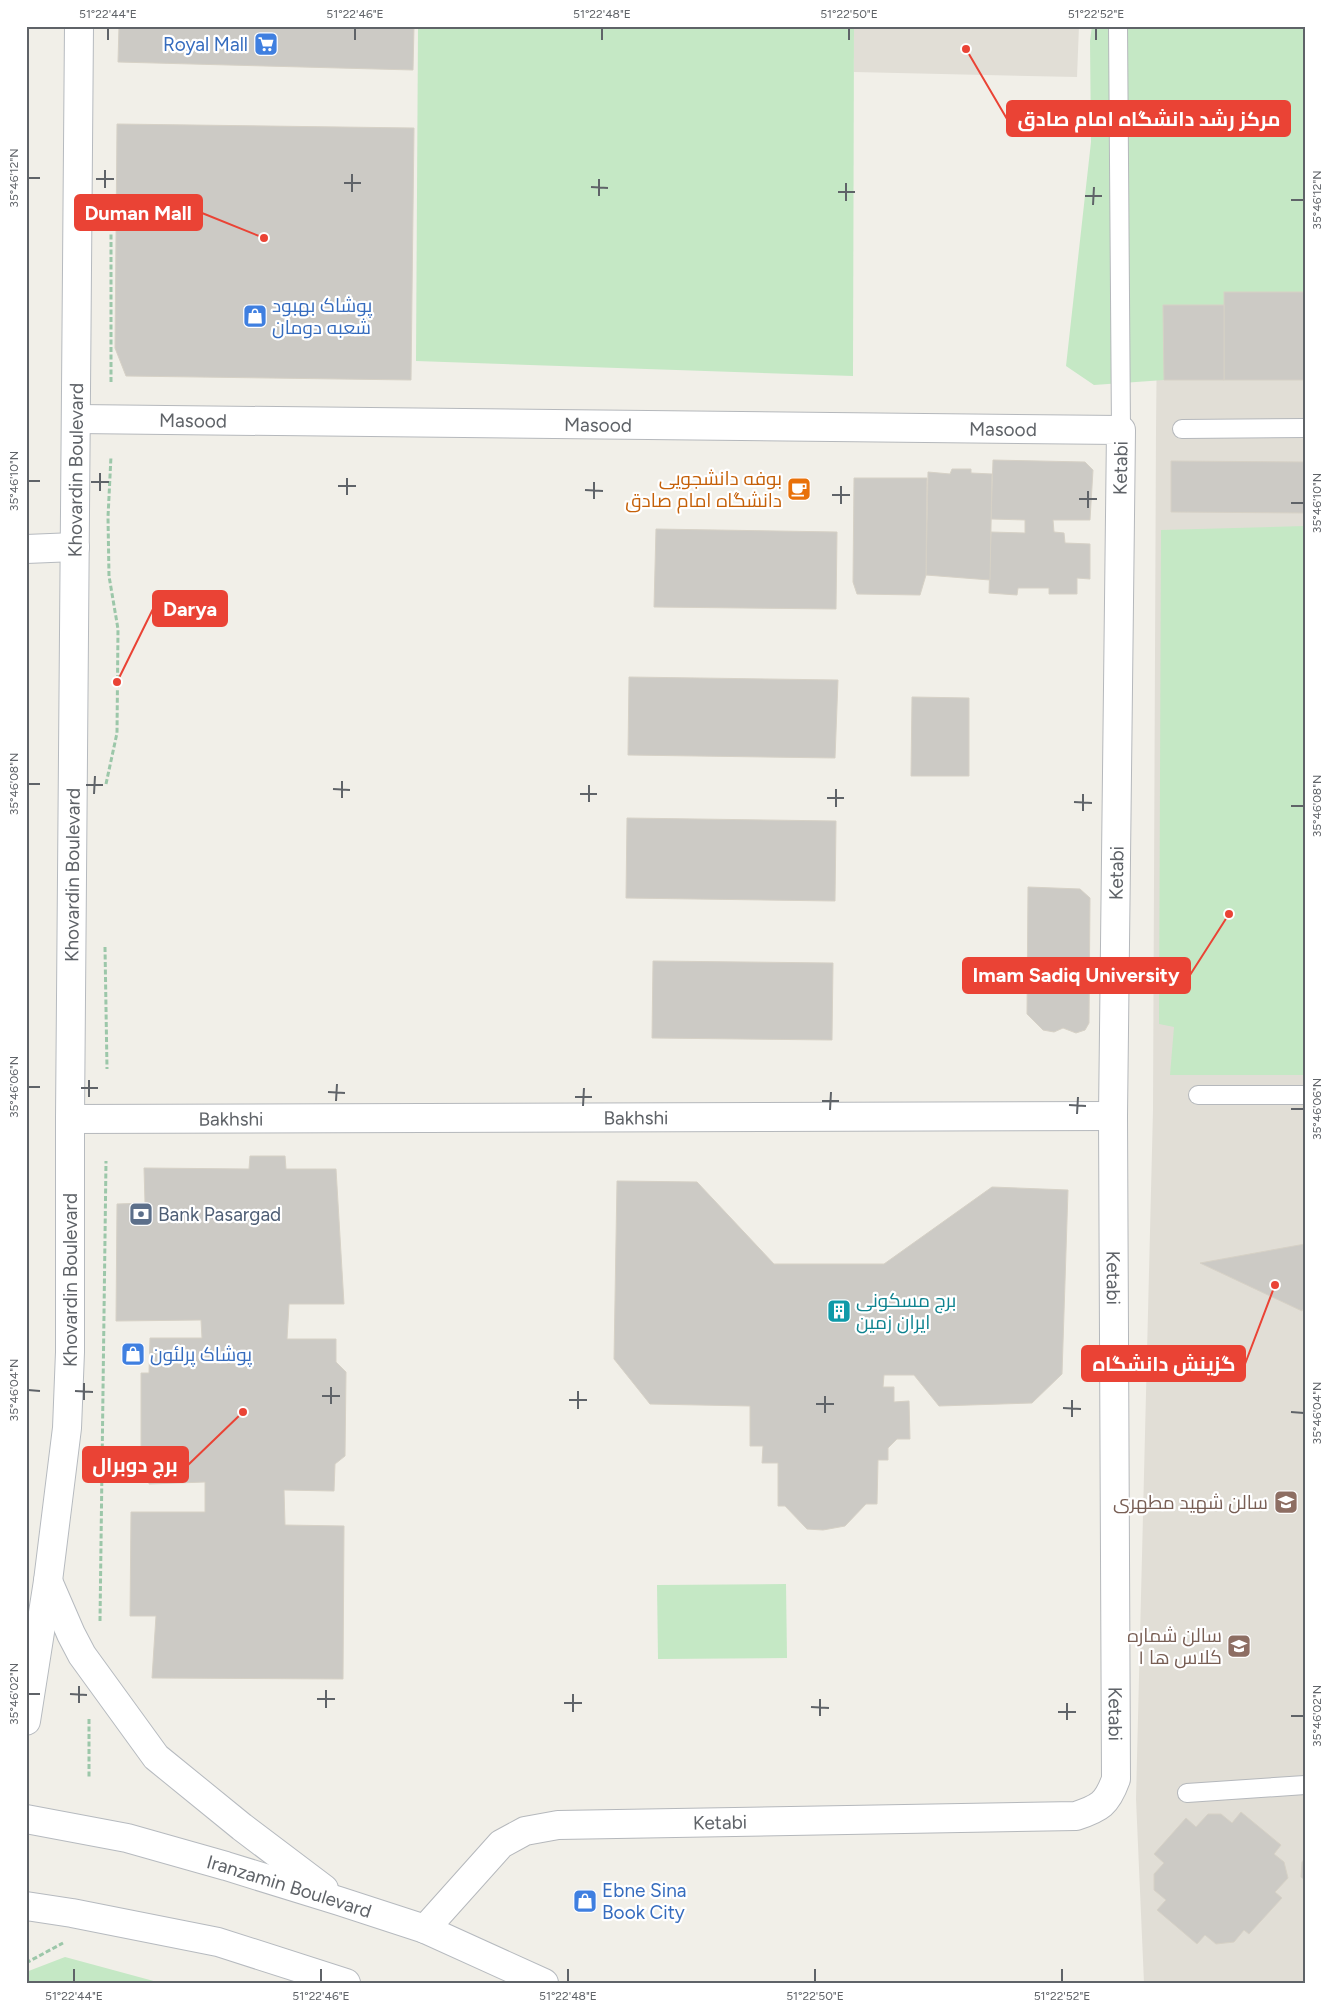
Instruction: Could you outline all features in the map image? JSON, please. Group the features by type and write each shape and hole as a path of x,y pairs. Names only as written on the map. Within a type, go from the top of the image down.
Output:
{"street":[{"name":"Khovardin Boulevard","path":"26,1721 48,1581 68,1428 79,26"},
{"name":"Masood","path":"77,419 1121,430"},
{"name":"Ketabi","path":"425,1929 501,1844 525,1831 558,1825 1076,1816 1097,1809 1110,1797 1116,1779 1113,1116 1121,430"},
{"path":"26,549 75,547"},
{"name":"Bakhshi","path":"70,1119 1113,1116"},
{"path":"48,1581 70,1634 82,1655 156,1756 242,1827 339,1900"},
{"name":"Iranzamin Boulevard","path":"26,1819 128,1838 339,1900 425,1929 544,1983"},
{"path":"26,1906 72,1913 218,1942 346,1983"}],"lane":[{"name":"Ketabi","path":"1118,26 1121,430"},
{"path":"1182,429 1305,428"},
{"path":"1198,1095 1305,1095"},
{"path":"1187,1793 1305,1785"}],"path":[{"path":"105,788 117,733 118,629 110,576 108,517 111,456"},
{"path":"105,943 107,1069"},
{"path":"100,1622 106,1161"},
{"path":"89,1710 89,1778"},
{"path":"26,1963 64,1942"}],"shaded area":[{"path":"854,26 1079,26 1077,77 854,72"},
{"path":"1160,26 1305,26 1305,1983 1144,1983 1136,1799 1153,1110"}],"green space":[{"path":"418,26 854,26 853,376 416,361"},
{"path":"1092,26 1305,26 1305,292 1224,292 1224,305 1164,305 1164,380 1094,385 1066,366 1091,142 1090,41"},
{"path":"1305,526 1305,1075 1170,1075 1174,1027 1159,1024 1161,530"},
{"path":"786,1584 787,1658 658,1659 657,1585"},
{"path":"65,1957 161,1983 26,1983 26,1972"}],"building":[{"name":"Royal Mall","path":"119,26 414,26 413,70 118,62"},
{"path":"117,124 414,128 411,380 126,376 115,348"},
{"path":"1224,292 1305,292 1305,380 1224,380"},
{"path":"1163,305 1224,305 1224,380 1164,380"},
{"path":"993,460 1085,462 1093,470 1090,520 1053,520 1054,532 1064,533 1065,543 1090,544 1090,579 1077,578 1077,594 1049,594 1049,588 1018,588 1017,595 989,593 991,532 1025,533 1025,520 991,519"},
{"path":"1171,461 1305,462 1305,513 1171,512"},
{"path":"952,469 971,469 971,473 992,474 990,580 926,575 928,472 950,474"},
{"path":"854,478 927,478 926,575 920,595 857,594 853,582"},
{"path":"656,529 837,532 836,609 654,607"},
{"path":"629,677 838,680 835,758 628,755"},
{"path":"912,697 969,698 969,776 911,776"},
{"path":"627,818 836,821 835,901 626,898"},
{"path":"1028,887 1080,889 1090,898 1089,1023 1085,1030 1076,1033 1063,1028 1054,1032 1043,1030 1027,1014"},
{"path":"653,961 833,963 832,1040 652,1038"},
{"path":"250,1156 285,1156 286,1169 336,1169 344,1304 289,1304 287,1339 336,1339 336,1362 346,1372 345,1456 335,1464 334,1491 284,1490 285,1525 344,1526 343,1679 152,1678 156,1616 130,1616 131,1512 205,1512 205,1482 149,1484 148,1452 141,1451 141,1373 149,1373 150,1338 202,1338 201,1320 116,1321 117,1204 145,1203 144,1168 249,1169"},
{"name":"برج مسکونی ایران زمین","path":"617,1181 697,1182 774,1264 884,1264 992,1187 1068,1190 1062,1374 1032,1403 939,1406 914,1375 884,1375 883,1387 894,1387 894,1402 909,1401 910,1439 897,1439 888,1448 888,1460 878,1460 877,1504 866,1504 845,1526 823,1530 807,1529 785,1506 778,1506 778,1463 762,1463 763,1446 750,1446 750,1406 650,1404 614,1359"},
{"path":"1305,1244 1305,1306 1302,1311 1200,1263"},
{"path":"1241,1812 1281,1845 1274,1854 1284,1862 1288,1878 1275,1892 1282,1898 1249,1934 1244,1930 1234,1942 1216,1944 1205,1935 1197,1944 1157,1910 1166,1900 1154,1890 1154,1874 1164,1863 1154,1854 1186,1818 1196,1827 1208,1814 1221,1814 1232,1823"},
{"path":"1305,1858 1305,1880 1301,1877 1302,1862"}],"place":[{"name":"Royal Mall","path":"266,44"},
{"name":"مرکز رشد دانشگاه امام صادق","path":"966,49"},
{"name":"Duman Mall","path":"264,238"},
{"name":"پوشاک بهبود شعبه دومان","path":"255,316"},
{"name":"بوفه دانشجویی دانشگاه امام صادق","path":"799,489"},
{"name":"Darya","path":"117,682"},
{"name":"Imam Sadiq University","path":"1229,914"},
{"name":"Bank Pasargad","path":"141,1214"},
{"name":"گزینش دانشگاه","path":"1275,1285"},
{"name":"برج مسکونی ایران زمین","path":"839,1311"},
{"name":"پوشاک پرلئون","path":"133,1354"},
{"name":"برج دوبرال","path":"243,1412"},
{"name":"سالن شهید مطهری","path":"1286,1502"},
{"name":"سالن شماره ۱ کلاس ها","path":"1239,1646"},
{"name":"Ebne Sina Book City","path":"585,1901"}]}
